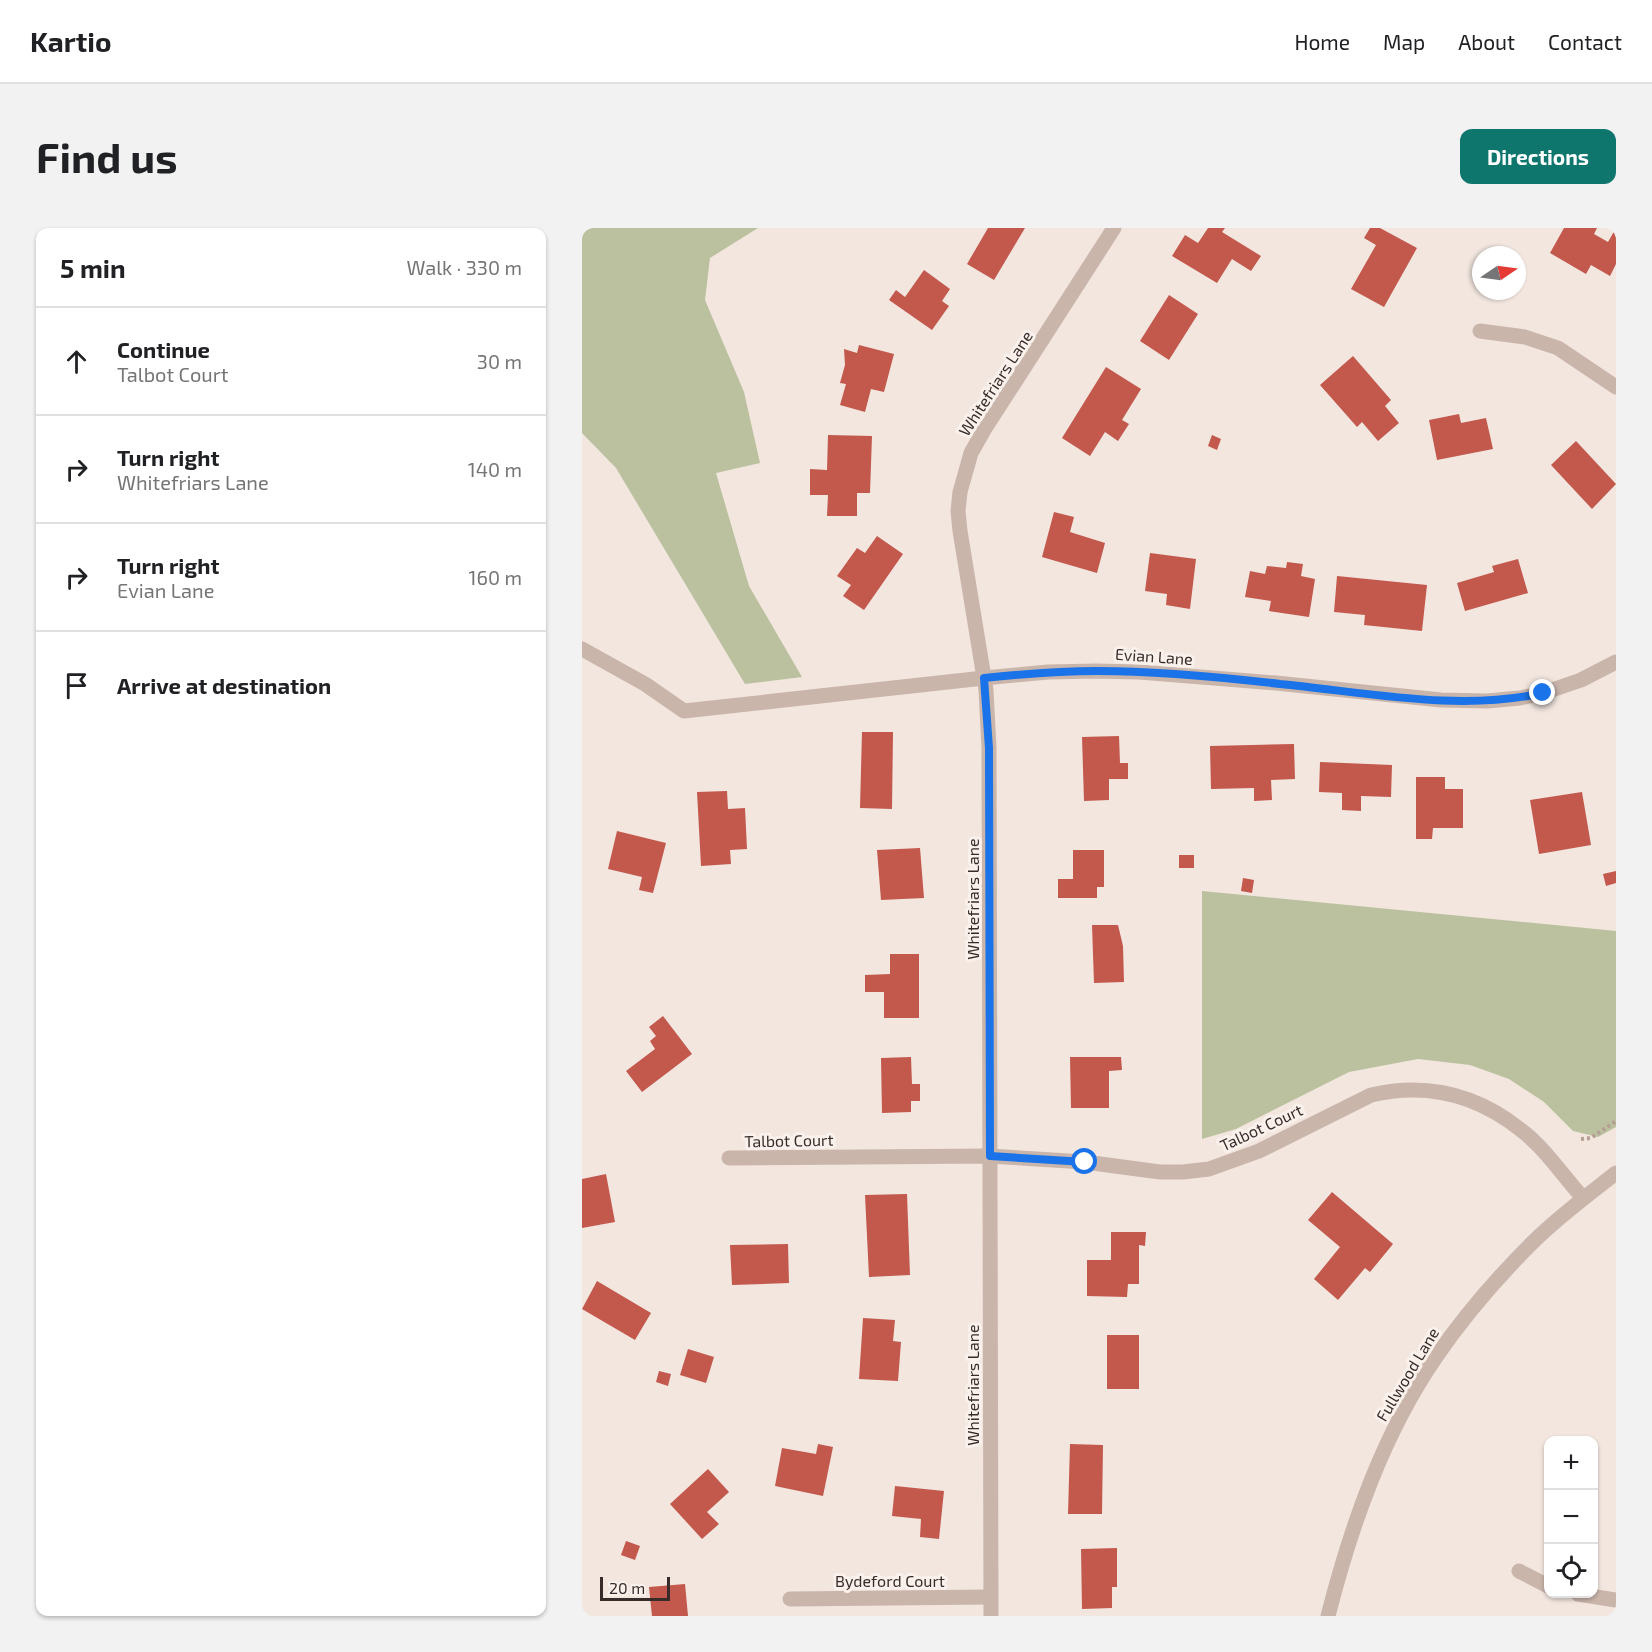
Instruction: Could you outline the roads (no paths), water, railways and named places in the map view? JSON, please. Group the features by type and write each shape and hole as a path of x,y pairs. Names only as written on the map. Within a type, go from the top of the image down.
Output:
{"street":[{"name":"Whitefriars Lane","path":"991,1616 989,771 984,678 960,531 960,492 971,453 984,430 1114,228"},
{"path":"1480,331 1525,337 1558,348 1616,387"},
{"name":"Evian Lane","path":"582,649 645,684 684,711 1048,672 1139,672 1441,700 1487,701 1543,693 1581,680 1616,662"},
{"name":"Talbot Court","path":"729,1158 990,1156 1076,1161 1160,1172 1209,1168 1259,1151 1371,1095 1391,1090 1428,1089 1455,1094 1475,1102 1523,1131 1583,1198"},
{"name":"Fullwood Lane","path":"1328,1616 1339,1570 1375,1471 1394,1431 1435,1358 1480,1300 1533,1241 1616,1173"},
{"path":"1519,1571 1544,1584"},
{"name":"Bydeford Court","path":"790,1599 990,1597"},
{"path":"1598,1597 1616,1600"}]}
